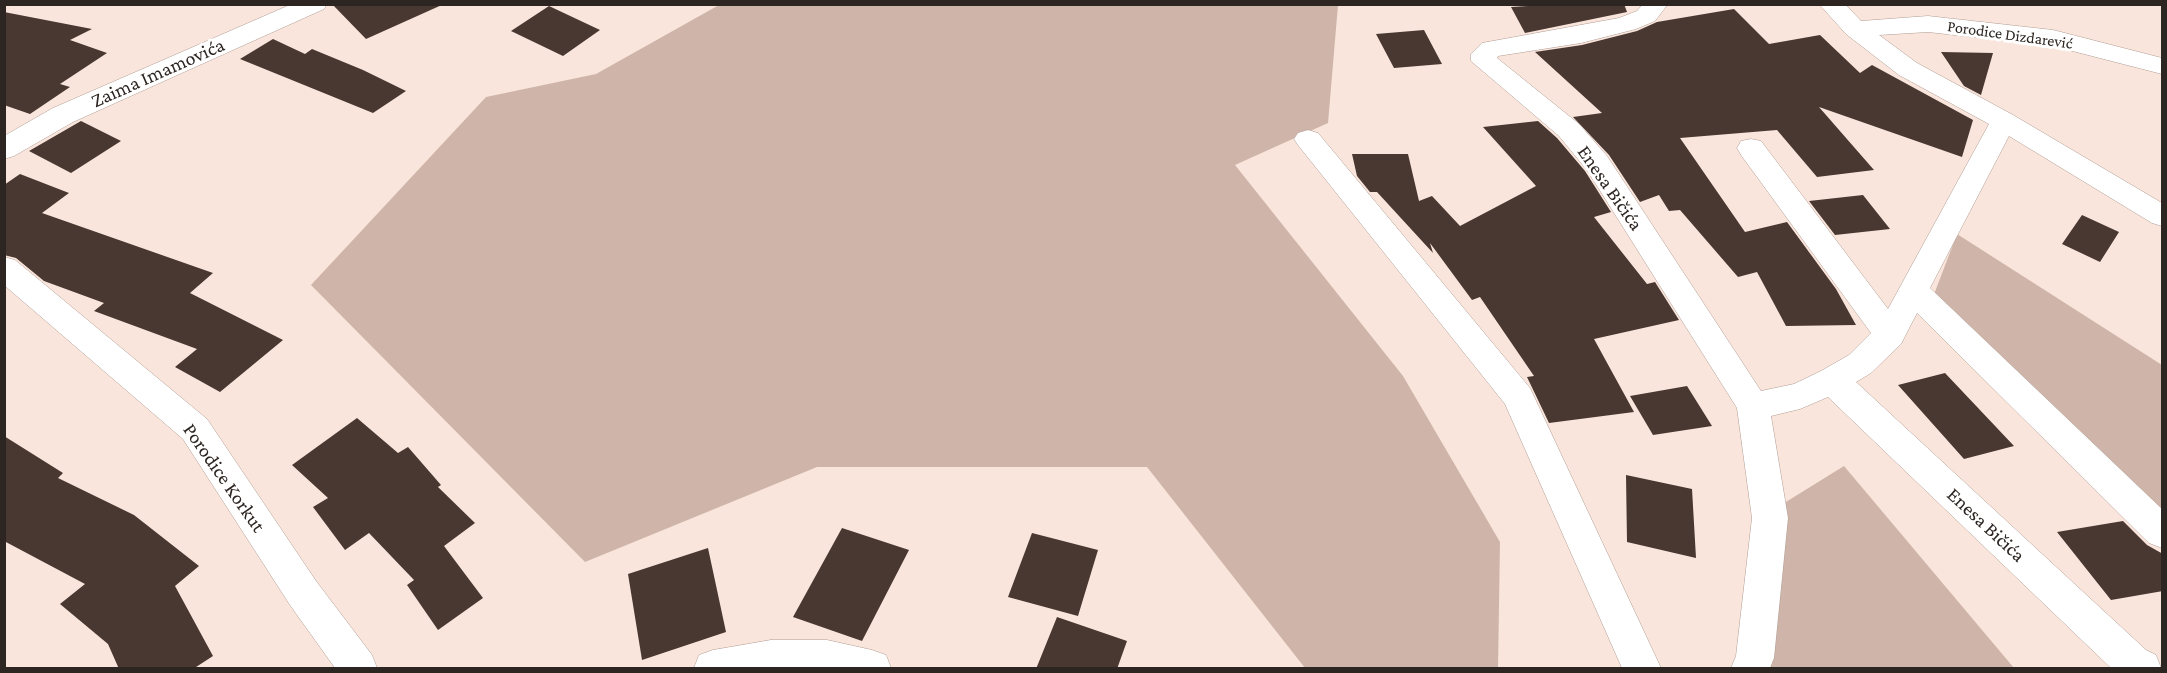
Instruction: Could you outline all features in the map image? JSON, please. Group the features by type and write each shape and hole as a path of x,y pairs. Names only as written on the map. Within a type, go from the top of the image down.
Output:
{"street":[{"name":"Zaima Imamovića","path":"4,149 63,116 315,4"},
{"name":"Enesa Bičića","path":"1656,4 1646,16 1627,24 1491,49 1485,54 1484,61 1569,130 1597,163 1753,406 1770,518 1755,658 1750,669"},
{"path":"1831,4 1855,29 1908,69 2004,121 2163,216"},
{"name":"Porodice Dizdarević","path":"1855,29 1928,24 2053,38 2163,66"},
{"path":"1753,406 1800,396 1832,380 1860,363 1890,335 2004,121"},
{"path":"1308,139 1518,398 1605,594 1642,669"},
{"path":"1751,148 1890,335"},
{"name":"Porodice Korkut","path":"4,268 195,429 303,594 358,669"},
{"path":"1913,290 2163,532"},
{"name":"Enesa Bičića","path":"1832,380 2132,663 2142,669"},
{"path":"713,669 733,663 771,658 827,658 872,669"}],"shaded area":[{"path":"719,5 1338,5 1328,123 1235,165 1403,376 1500,542 1498,668 1305,668 1147,467 817,467 585,562 311,285 486,97 596,74"},
{"path":"1957,234 2162,365 2162,532 1933,297"},
{"path":"1844,466 2014,668 1763,668 1781,505"}],"building":[{"path":"332,4 444,4 366,39"},
{"path":"1624,4 1627,12 1525,33 1511,7"},
{"path":"549,6 600,30 563,56 511,31"},
{"path":"1734,9 1769,44 1820,35 1860,73 1872,65 1973,120 1962,157 1819,107 1874,170 1817,177 1777,130 1680,138 1745,232 1787,222 1836,289 1856,325 1786,326 1757,272 1738,277 1680,210 1669,211 1659,195 1640,202 1609,155 1573,117 1602,113 1535,52 1582,45 1637,31 1657,22"},
{"path":"4,12 92,29 70,40 107,53 60,84 70,87 30,114 4,105"},
{"path":"1424,30 1442,64 1394,68 1376,34"},
{"path":"273,39 305,54 312,49 406,91 373,113 240,59"},
{"path":"1941,52 1993,53 1981,95 1964,86"},
{"path":"81,121 121,141 71,173 29,151"},
{"path":"1538,121 1557,138 1585,171 1611,212 1594,217 1647,284 1655,282 1679,320 1594,339 1634,412 1549,423 1527,377 1534,376 1480,297 1472,300 1430,243 1433,253 1377,192 1370,192 1357,176 1352,154 1408,154 1419,201 1432,196 1460,226 1536,186 1483,127"},
{"path":"20,174 69,193 42,213 213,273 190,293 283,340 220,392 175,367 197,349 94,311 104,303 44,281 16,258 4,255 4,185"},
{"path":"1863,195 1890,229 1835,235 1809,201"},
{"path":"2082,215 2119,232 2100,262 2062,244"},
{"path":"1945,373 2014,446 1964,459 1898,385"},
{"path":"1687,386 1712,426 1653,435 1630,396"},
{"path":"357,418 398,453 408,447 441,485 438,487 475,523 444,546 483,598 438,630 407,585 414,580 369,533 345,550 313,507 328,498 292,465"},
{"path":"4,436 63,473 58,478 134,515 199,566 175,586 213,656 193,669 119,669 108,644 60,604 85,584 4,541"},
{"path":"1626,475 1692,489 1696,558 1627,542"},
{"path":"2123,521 2147,545 2163,554 2163,591 2111,600 2057,532"},
{"path":"842,528 909,550 862,641 793,617"},
{"path":"1032,533 1098,550 1078,616 1008,597"},
{"path":"708,548 726,632 642,660 628,574"},
{"path":"1057,617 1127,641 1117,669 1036,669"}]}
